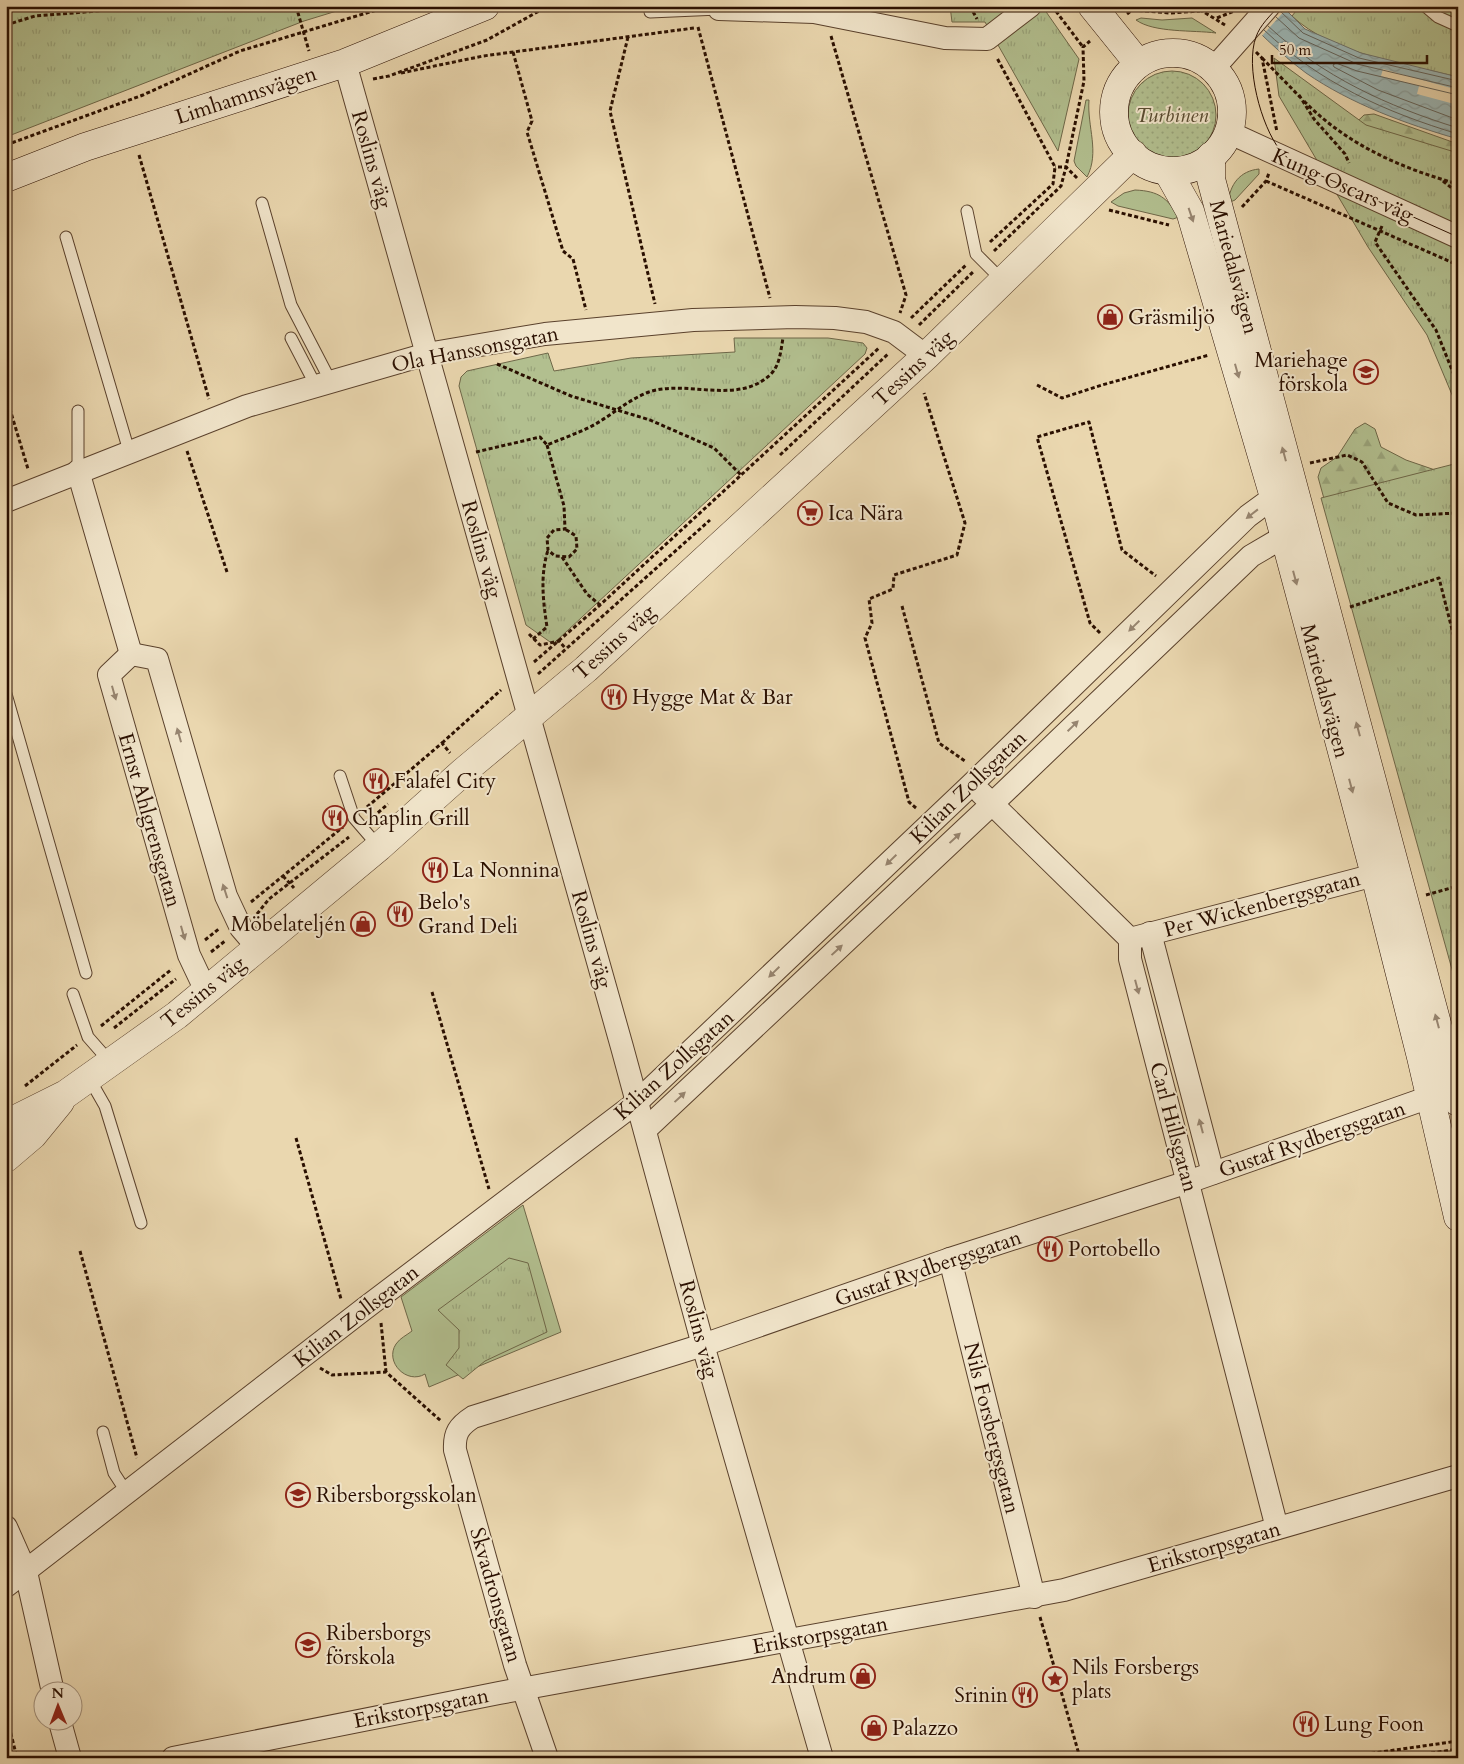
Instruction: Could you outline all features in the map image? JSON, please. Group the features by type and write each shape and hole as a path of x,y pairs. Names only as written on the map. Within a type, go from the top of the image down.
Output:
{"main road":[{"name":"Limhamnsvägen","path":"6,178 85,147 345,63 485,6"},
{"path":"1092,6 1138,63"},
{"path":"1167,52 1185,53 1214,68 1222,76 1229,95 1231,116 1224,143 1202,164 1185,171 1168,172 1142,162 1120,141 1112,111 1119,86 1138,63 1167,52"},
{"name":"Tessins väg","path":"6,1124 66,1094 177,1016 206,991 250,938 379,847 464,770 586,669 926,356 1133,154"},
{"name":"Mariedalsvägen","path":"1211,156 1211,180 1231,211 1284,494"},
{"name":"Mariedalsvägen","path":"1168,172 1182,196 1193,222 1284,494 1385,872 1458,1102"},
{"name":"Mariedalsvägen","path":"1385,872 1430,1097 1458,1218"},
{"name":"Tessins väg","path":"6,1158 34,1135 66,1094"}],"street":[{"path":"720,7 824,14 945,38 988,39 1030,6"},
{"path":"1214,68 1269,6"},
{"name":"Roslins väg","path":"345,63 530,717 703,1345 822,1758"},
{"name":"Kung Oscars väg","path":"1228,132 1458,237"},
{"name":"Ola Hanssonsgatan","path":"6,501 78,471 247,406 427,354 545,334 660,322 780,325 835,318 866,322 899,335 926,356"},
{"path":"78,471 131,654 157,659 226,896 250,938"},
{"name":"Kilian Zollsgatan","path":"6,1586 305,1354 637,1102 977,779 1248,516 1284,494"},
{"name":"Kilian Zollsgatan","path":"645,1130 992,804 1250,556 1294,531"},
{"name":"Ernst Ahlgrensgatan","path":"131,654 109,675 194,966 206,991"},
{"path":"977,779 992,804 1140,936"},
{"name":"Per Wickenbergsgatan","path":"1140,936 1385,872"},
{"name":"Carl Hillsgatan","path":"1140,936 1213,1174"},
{"name":"Carl Hillsgatan","path":"1140,936 1130,959 1277,1528"},
{"name":"Gustaf Rydbergsgatan","path":"456,1431 474,1417 703,1345 950,1259 1213,1174 1430,1097"},
{"name":"Nils Forsbergsgatan","path":"950,1259 1034,1597"},
{"name":"Skvadronsgatan","path":"456,1431 455,1450 523,1689 546,1758"},
{"name":"Erikstorpsgatan","path":"173,1758 523,1689 1034,1597 1064,1590 1458,1476"},
{"path":"6,1527 26,1572 51,1682"},
{"path":"63,1732 70,1758"}],"lane":[{"path":"1425,6 1438,17 1458,26"},
{"path":"650,12 720,7"},
{"path":"262,203 291,305 324,384"},
{"path":"967,211 980,258 1003,282"},
{"path":"66,237 129,451"},
{"path":"290,338 324,384"},
{"path":"78,411 78,471"},
{"path":"6,694 86,973"},
{"path":"340,776 354,818 379,847"},
{"path":"73,994 99,1070 105,1106 141,1223"},
{"path":"103,1432 114,1473 135,1487"}],"path":[{"path":"6,25 35,16 158,6"},
{"path":"6,145 143,95 240,51 390,6"},
{"path":"774,461 1053,184 1055,167 1005,76 970,6"},
{"path":"519,682 559,641 600,606 875,354 899,335 931,300 1062,186 1084,81 1083,47 1052,6"},
{"path":"1083,47 1132,10 1134,6"},
{"path":"1194,6 1200,11 1246,34 1262,58 1298,95 1320,117 1350,140 1409,168 1458,184"},
{"path":"388,76 483,56 698,27 720,7"},
{"path":"1132,10 1170,13 1200,11"},
{"path":"1216,18 1232,13"},
{"path":"824,14 906,295 899,335"},
{"path":"547,445 590,427 649,392 664,388 719,391 748,386 772,373 780,356 780,325 698,27"},
{"path":"628,37 610,111 660,322"},
{"path":"512,52 532,121 527,132 563,251 573,259 591,329"},
{"path":"1231,211 1266,181 1280,150 1274,108 1262,58"},
{"path":"1298,95 1314,119 1345,154 1350,164"},
{"path":"139,154 215,418"},
{"path":"1055,167 1066,167 1109,210 1116,213 1174,226 1193,222"},
{"path":"1441,179 1458,193"},
{"path":"1266,181 1458,265"},
{"path":"1393,207 1375,242 1436,330 1458,385"},
{"path":"874,347 875,354"},
{"path":"1037,385 1062,398 1213,354"},
{"path":"501,359 492,362 571,396 618,410 714,448 742,476"},
{"path":"924,393 965,524 957,554 894,575 893,589 869,599 872,623 865,638 910,802 931,822"},
{"path":"6,396 34,489"},
{"path":"1113,647 1090,623 1037,437 1088,422 1122,550 1172,589"},
{"path":"180,431 227,572"},
{"path":"475,453 540,437 547,445 564,506 565,529"},
{"path":"473,444 478,462"},
{"path":"1310,463 1347,455 1362,462 1388,503 1416,515 1458,513"},
{"path":"442,743 519,682 566,649 716,514"},
{"path":"533,639 547,627 543,600 542,569 548,550 547,538 554,530 565,529 576,536 578,549 569,557 555,556 548,550"},
{"path":"561,557 587,594 600,606"},
{"path":"1347,608 1439,578 1458,653"},
{"path":"902,606 939,743 977,779"},
{"path":"527,632 540,645 559,641"},
{"path":"559,641 586,669"},
{"path":"442,758 456,746"},
{"path":"143,1006 194,966 250,938 257,914 269,899 300,873 315,866 391,802"},
{"path":"1421,896 1458,886"},
{"path":"432,992 495,1210"},
{"path":"296,1138 347,1322"},
{"path":"80,1251 135,1487"},
{"path":"385,1293 380,1317 386,1372 442,1423 456,1431"},
{"path":"305,1354 319,1367 332,1375 386,1372"},
{"path":"1034,1597 1080,1758"},
{"path":"6,1714 17,1758"},
{"path":"1339,1758 1458,1741"},
{"path":"1399,1758 1458,1749"}],"green space":[{"path":"6,6 353,6 304,21 6,137"},
{"path":"950,6 1042,6 1079,59 1058,151 985,22 952,22"},
{"path":"1300,6 1458,6 1458,77 1370,56 1327,40 1308,29 1292,16"},
{"path":"1141,18 1162,20 1192,18 1216,33 1153,27 1136,20"},
{"path":"1274,58 1366,125 1458,153 1458,409 1427,335 1368,247 1279,96"},
{"name":"Turbinen","path":"1172,71 1189,75 1203,84 1212,98 1216,115 1212,132 1203,146 1189,155 1172,159 1155,155 1141,146 1132,132 1128,115 1132,98 1141,84 1155,75"},
{"path":"1086,100 1089,100 1093,149 1091,168 1087,177 1076,166 1074,161"},
{"path":"1374,114 1458,144 1458,213 1338,140 1364,115"},
{"path":"1259,169 1259,174 1235,200 1228,203 1231,190 1237,180 1246,172"},
{"path":"1135,190 1150,192 1162,197 1179,217 1173,219 1118,206 1111,202 1124,193"},
{"path":"734,338 828,338 863,343 867,348 865,354 553,644 526,625 459,386 461,377 467,371 548,353 554,371 631,358 735,352"},
{"path":"1365,423 1375,429 1381,447 1406,460 1438,471 1326,506 1318,477 1321,468 1337,457 1355,429"},
{"path":"1458,463 1458,991 1321,498"},
{"path":"523,1205 561,1332 429,1387 425,1374 418,1377 411,1376 399,1370 393,1358 393,1351 396,1344 412,1331 401,1297"},
{"path":"509,1258 528,1263 547,1332 485,1361 463,1379 446,1365 459,1348 459,1330 438,1310"}],"water":[{"path":"1232,6 1282,6 1305,29 1361,53 1458,77 1458,139 1379,112 1323,84 1286,57"}],"pier":[{"path":"1229,6 1285,6 1287,8 1261,37"},
{"path":"1383,69 1458,90 1458,105 1417,94 1419,86 1381,76"}],"tram line":[{"path":"1279,6 1260,28 1253,49 1252,64 1261,111 1273,139 1282,152 1297,165 1458,237"}],"place":[{"name":"Gräsmiljö","path":"1110,317"},
{"name":"Mariehage förskola","path":"1366,372"},
{"name":"Ica Nära","path":"810,513"},
{"name":"Hygge Mat & Bar","path":"614,697"},
{"name":"Falafel City","path":"376,781"},
{"name":"Chaplin Grill","path":"335,818"},
{"name":"La Nonnina","path":"435,870"},
{"name":"Belo's Grand Deli","path":"400,914"},
{"name":"Möbelateljén","path":"363,924"},
{"name":"Portobello","path":"1050,1249"},
{"name":"Ribersborgsskolan","path":"298,1495"},
{"name":"Ribersborgs förskola","path":"308,1645"},
{"name":"Andrum","path":"863,1676"},
{"name":"Nils Forsbergs plats","path":"1055,1679"},
{"name":"Srinin","path":"1025,1695"},
{"name":"Lung Foon","path":"1306,1724"},
{"name":"Palazzo","path":"874,1728"}]}
